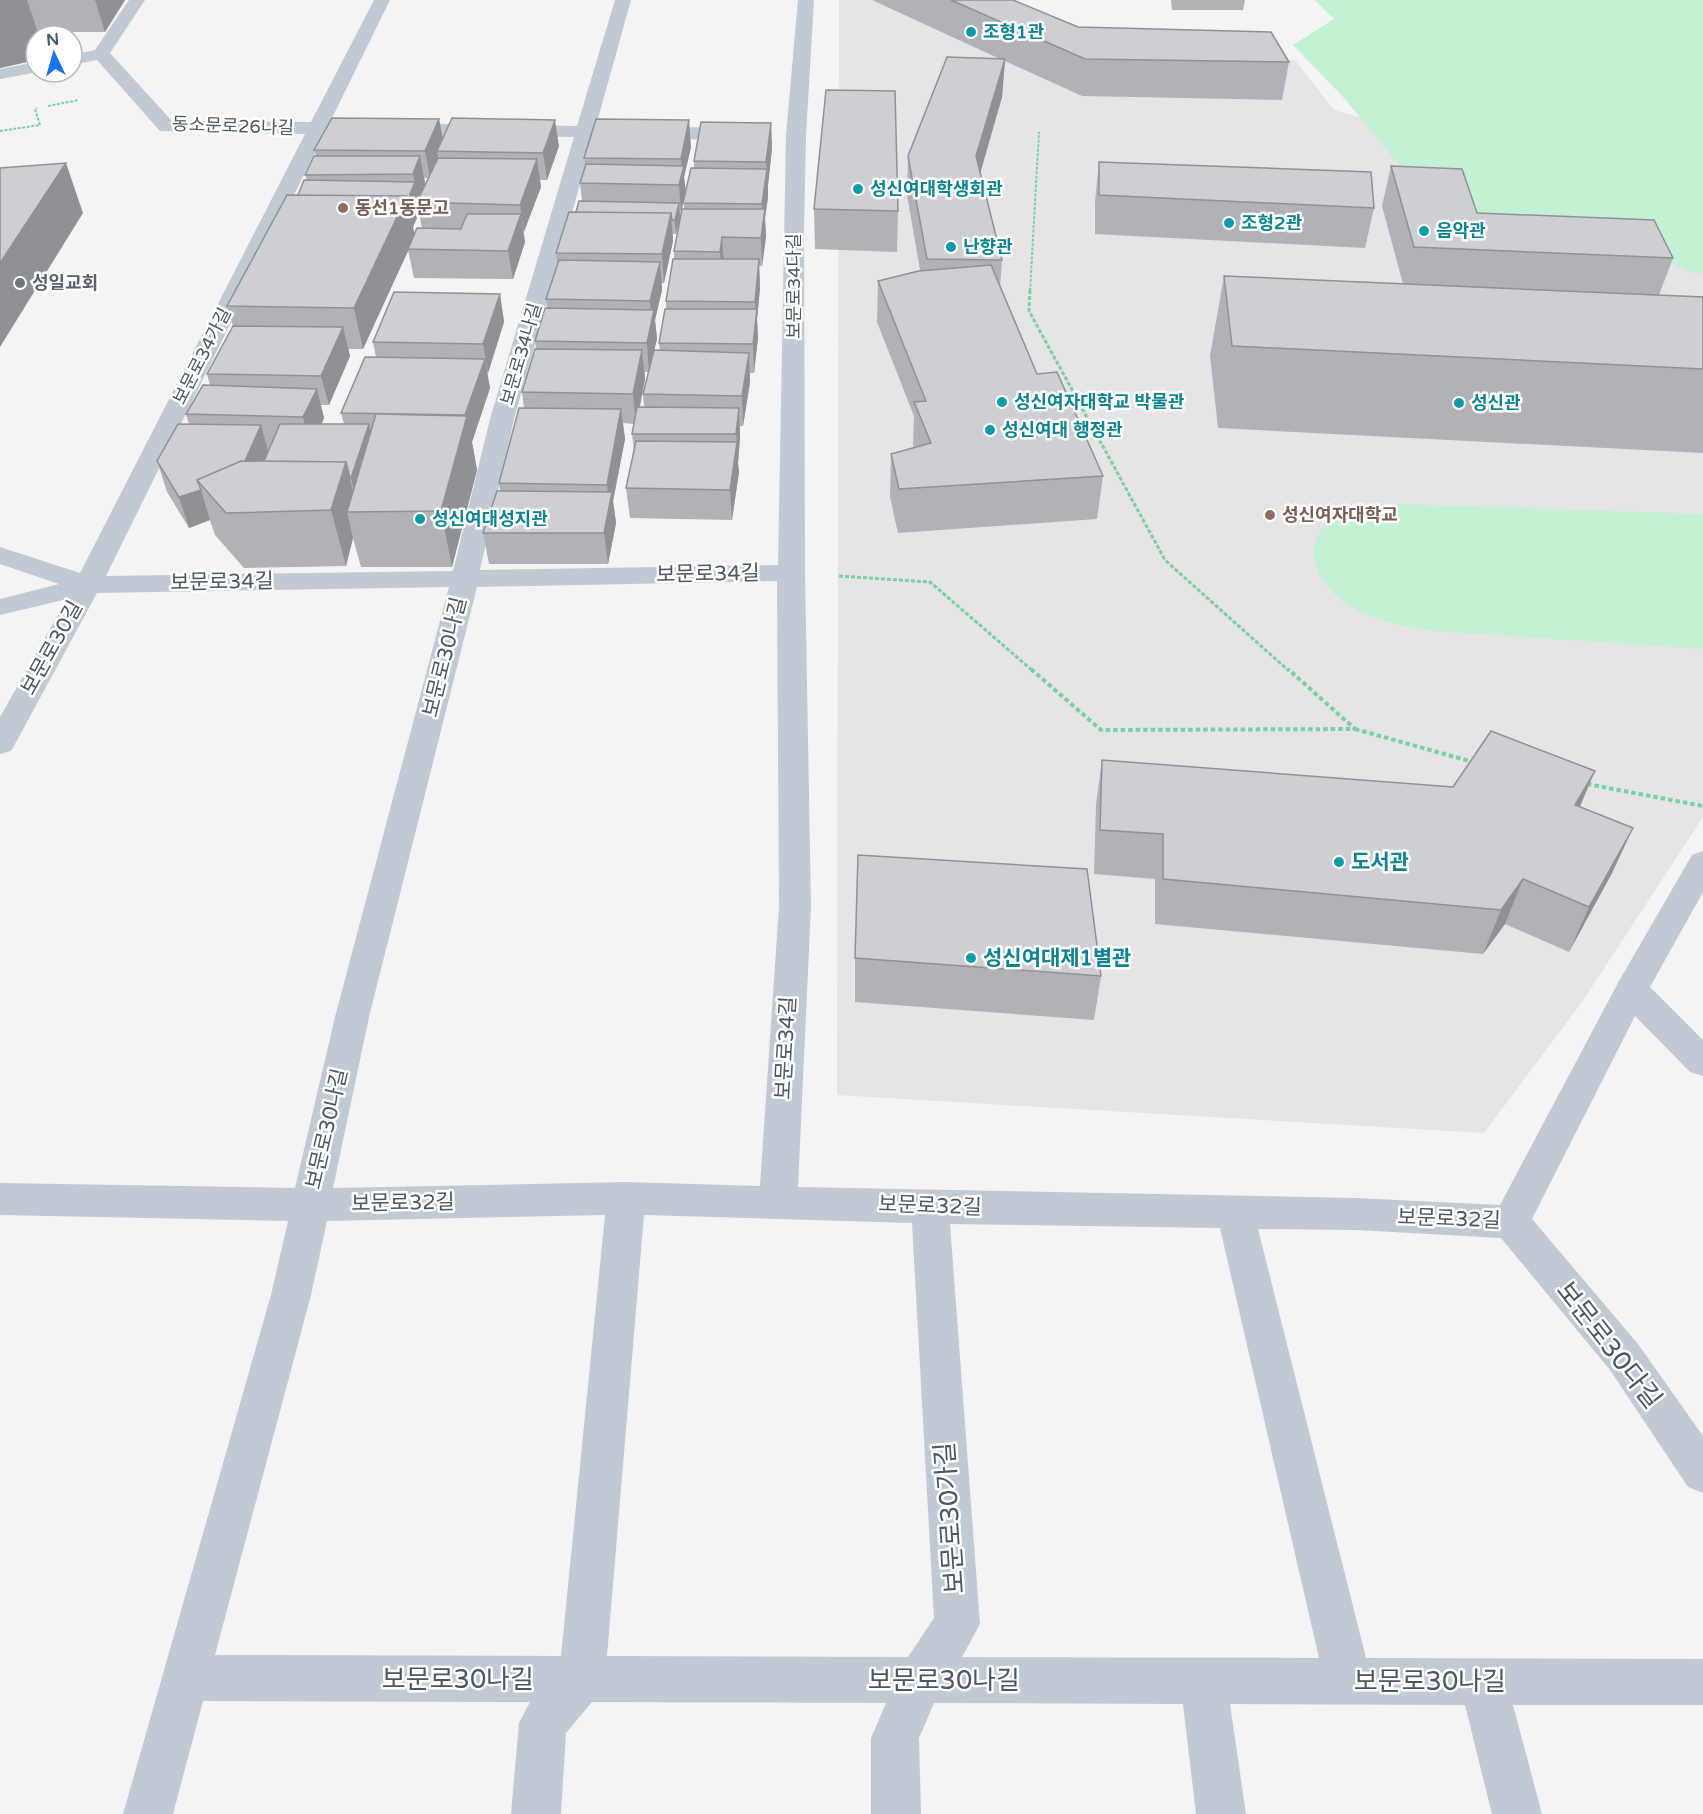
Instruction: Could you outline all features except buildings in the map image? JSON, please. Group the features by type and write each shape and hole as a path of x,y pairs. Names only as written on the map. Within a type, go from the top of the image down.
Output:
{"street":[{"path":"84,58 101,54 137,0"},
{"name":"보문로34가길","path":"88,585 382,0"},
{"name":"보문로34나길","path":"464,579 502,419 623,0"},
{"name":"보문로34다길","path":"790,573 796,135 806,0"},
{"name":"동소문로26나길","path":"101,54 122,80 167,127 317,128"},
{"path":"0,74 24,69"},
{"path":"317,128 352,129"},
{"path":"375,129 796,135"},
{"path":"0,555 88,585"},
{"name":"보문로34길","path":"0,607 88,585 790,573 795,906 778,1201"},
{"name":"보문로30나길","path":"148,1814 291,1295 352,1017 449,646 464,579"},
{"name":"보문로30길","path":"0,744 88,585"},
{"name":"보문로32길","path":"0,1199 310,1205 626,1198 930,1207 1356,1214 1511,1222 1631,990 1703,863"},
{"path":"1631,990 1703,1062"},
{"path":"536,1814 543,1723 582,1679 626,1198"},
{"name":"보문로30가길","path":"896,1814 896,1737 920,1680 957,1624 930,1207"},
{"path":"1235,1212 1348,1681"},
{"name":"보문로30다길","path":"1511,1222 1624,1357 1703,1472"},
{"name":"보문로30나길","path":"186,1678 1703,1682"},
{"path":"1203,1680 1221,1814"},
{"path":"1483,1681 1517,1814"}],"path":[{"path":"0,131 40,125 35,109 100,96 88,89 122,80"},
{"path":"1039,132 1029,311 1165,560 1355,729"},
{"path":"790,573 930,582 1101,730 1355,729 1484,764"},
{"path":"1576,782 1703,806"}],"shaded area":[{"name":"성신여자대학교","path":"839,0 944,0 1081,56 1295,60 1334,110 1703,213 1703,817 1582,1002 1484,1133 837,1095"}],"green space":[{"path":"1315,0 1703,0 1703,273 1689,272 1661,257 1526,235 1418,188 1345,99 1293,45 1334,19"},
{"path":"1400,504 1703,514 1703,649 1434,631 1397,624 1361,612 1340,599 1321,577 1314,553 1316,541 1321,530 1331,521 1346,513 1359,509"}],"place":[{"name":"조형1관","path":"971,32"},
{"name":"성신여대학생회관","path":"858,189"},
{"name":"동선1동문고","path":"343,208"},
{"name":"조형2관","path":"1229,223"},
{"name":"음악관","path":"1424,231"},
{"name":"난향관","path":"951,247"},
{"name":"성일교회","path":"20,283"},
{"name":"성신여자대학교 박물관","path":"1002,402"},
{"name":"성신관","path":"1459,403"},
{"name":"성신여대 행정관","path":"990,430"},
{"name":"성신여자대학교","path":"1270,515"},
{"name":"성신여대성지관","path":"420,519"},
{"name":"도서관","path":"1339,862"},
{"name":"성신여대제1별관","path":"971,958"}]}
